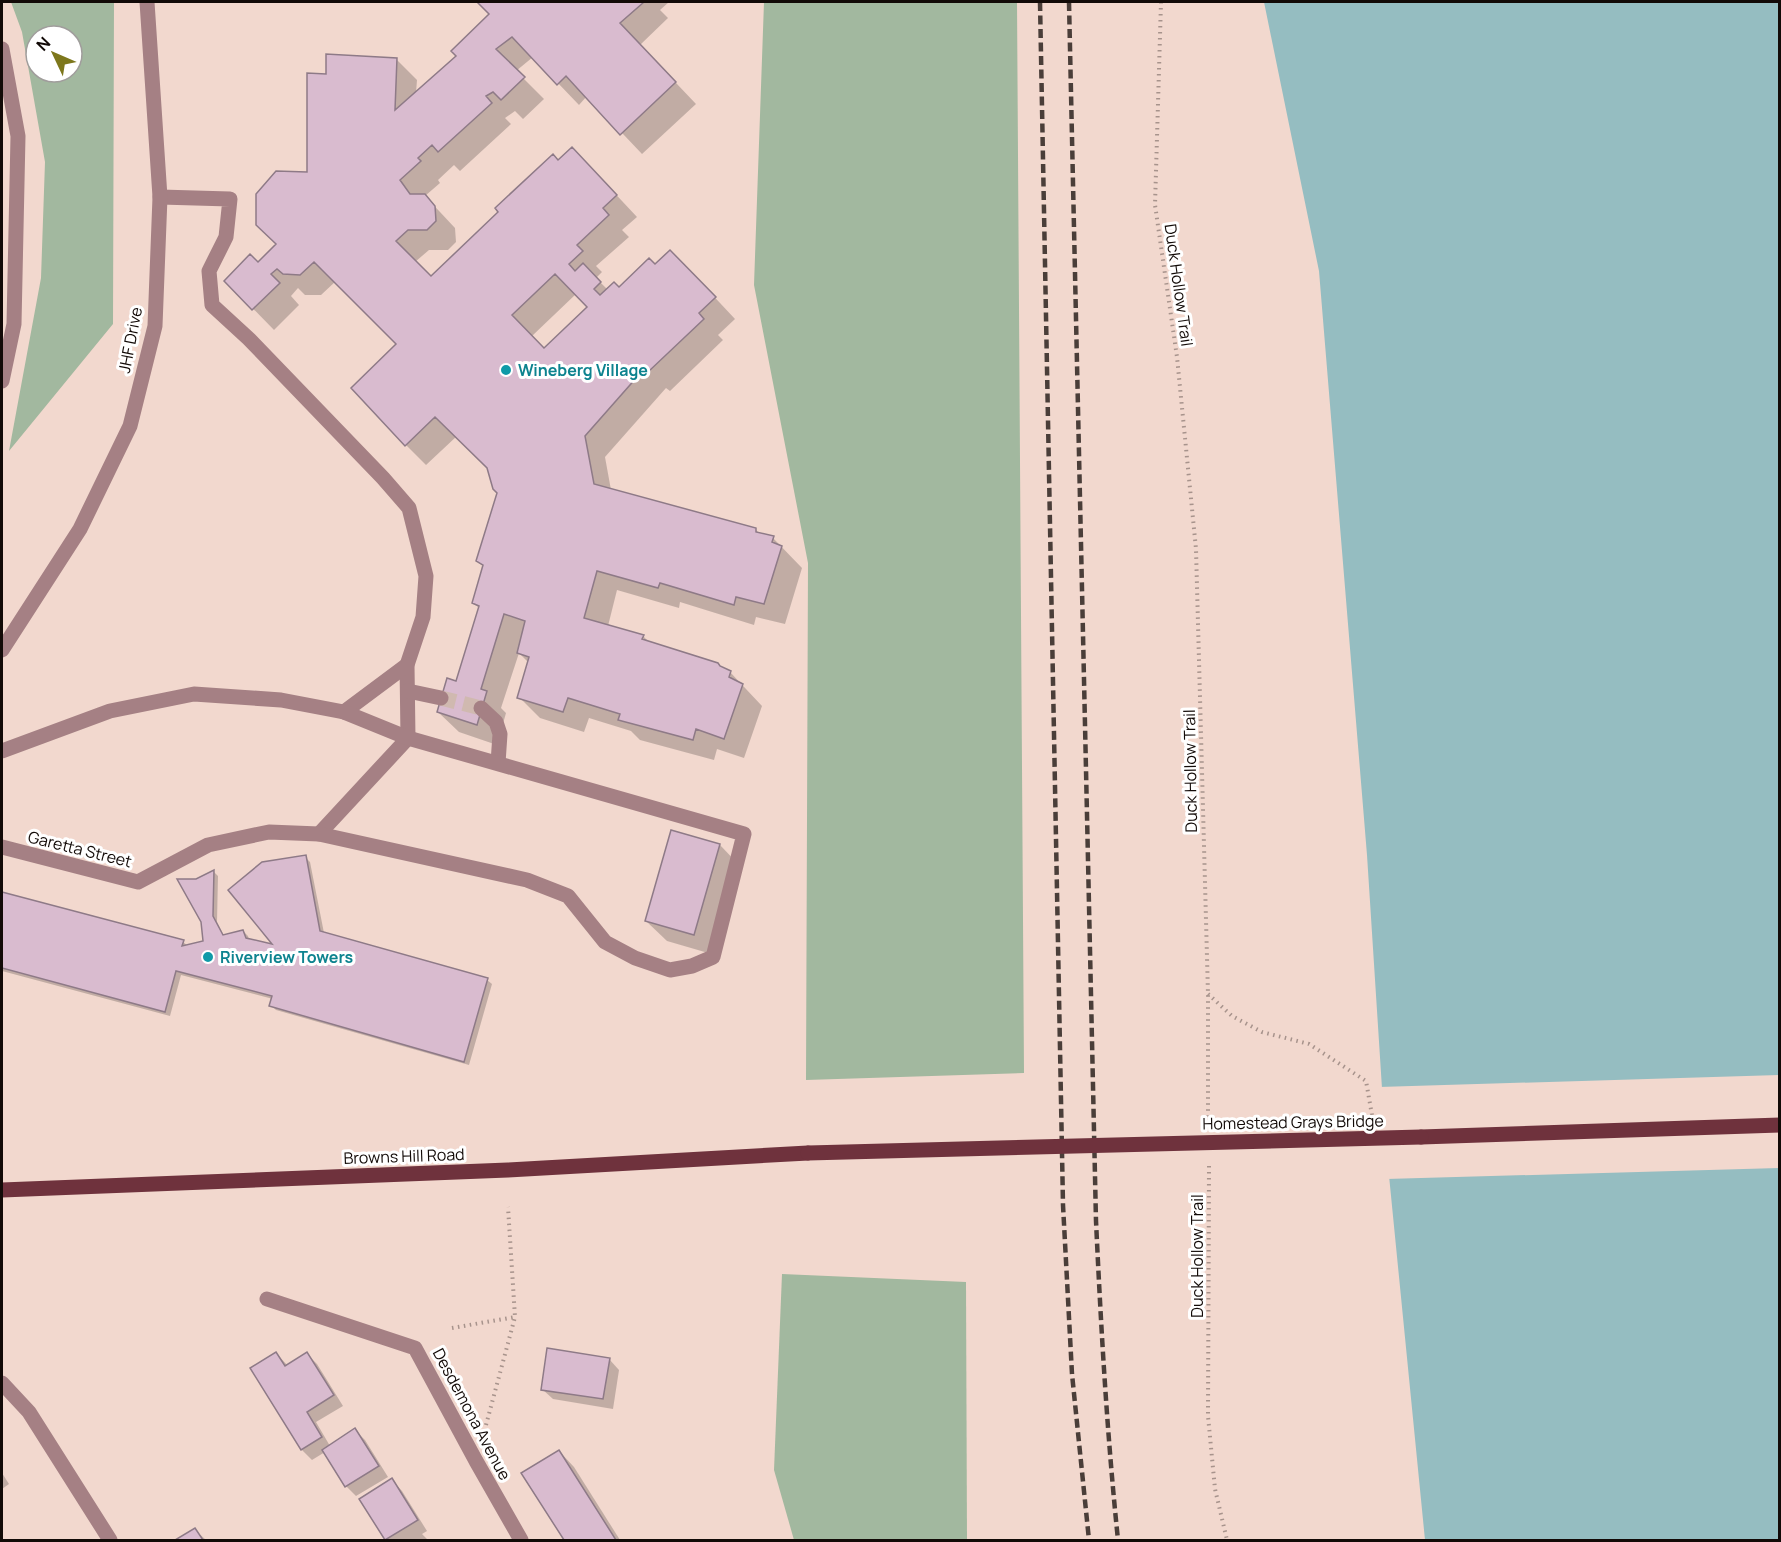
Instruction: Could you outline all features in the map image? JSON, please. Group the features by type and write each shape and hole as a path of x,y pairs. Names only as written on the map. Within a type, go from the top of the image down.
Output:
{"main road":[{"name":"Homestead Grays Bridge","path":"808,1153 1779,1125"},
{"name":"Browns Hill Road","path":"2,1190 496,1170 808,1153"}],"street":[{"name":"JHF Drive","path":"2,650 80,529 130,426 155,326 160,197 147,2"},
{"path":"2,49 18,136 14,324 2,381"},
{"path":"160,197 230,199 226,237 209,271 212,305 249,339 409,508 426,576 423,617 407,664 408,738 319,834"},
{"path":"344,712 407,664"},
{"path":"408,691 441,698"},
{"path":"2,751 110,711 194,694 281,700 344,712 408,738 498,763 500,734 496,722 481,708"},
{"name":"Garetta Street","path":"2,847 138,882 208,845 269,832 319,834 528,879 568,896 605,942 635,958 670,970 692,966 713,957 744,834 498,763"},
{"name":"Desdemona Avenue","path":"267,1299 416,1348 521,1540"},
{"path":"2,1383 29,1412 110,1540"}],"path":[{"name":"Duck Hollow Trail","path":"1161,2 1155,205 1177,357 1196,549 1208,994 1208,1125"},
{"path":"1208,994 1232,1016 1262,1032 1309,1044 1366,1081 1372,1116"},
{"name":"Duck Hollow Trail","path":"1209,1160 1208,1416 1215,1490 1227,1540"},
{"path":"476,1461 515,1317 508,1206"},
{"path":"452,1328 515,1317"}],"green space":[{"path":"11,2 114,2 113,324 9,451 41,278 45,162 31,84 84,84 84,24 24,24 24,43"},
{"path":"764,2 1017,2 1024,1073 806,1080 808,563 754,285"},
{"path":"782,1274 966,1282 967,1540 794,1540 774,1470"}],"water":[{"path":"1264,2 1779,2 1779,1540 1425,1540 1385,1135 1367,855 1319,271"}],"pier":[{"path":"1779,1075 1779,1168 1386,1179 1379,1087"}],"building":[{"name":"Wineberg Village","path":"477,2 644,2 620,23 676,82 620,135 566,76 557,85 512,37 496,49 525,77 501,100 493,92 486,96 492,103 438,152 432,145 418,158 421,161 400,180 410,194 425,194 435,206 436,221 427,230 408,230 396,241 431,276 498,212 495,208 553,154 558,160 572,147 617,195 603,208 609,215 577,245 583,251 569,264 575,271 583,263 601,282 594,289 600,295 614,282 619,287 649,258 655,264 670,250 716,297 699,313 704,319 648,372 645,368 585,436 594,484 756,528 756,532 774,536 772,542 782,546 764,604 736,597 734,605 660,583 658,588 597,571 584,618 644,635 642,639 718,663 731,671 729,677 743,684 724,739 696,729 693,740 618,720 620,714 568,698 563,712 517,698 529,657 517,653 525,621 504,614 481,689 487,691 477,725 437,712 447,678 456,681 479,606 472,603 483,565 476,561 497,493 493,489 487,468 435,417 405,446 351,388 396,344 314,262 300,275 283,274 277,269 271,274 280,283 252,310 224,281 250,254 258,262 276,244 256,225 256,194 276,171 307,172 307,73 326,74 326,54 397,58 395,110 456,56 451,51 489,14","holes":["555,274 587,307 544,348 512,315"]},
{"path":"671,830 720,844 694,935 645,921"},
{"name":"Riverview Towers","path":"306,855 320,931 488,978 464,1062 269,1006 272,996 176,971 165,1012 2,968 2,892 184,940 182,946 203,941 201,922 177,879 196,879 214,870 213,916 223,935 243,930 246,938 272,944 228,890 262,862"},
{"path":"547,1348 610,1358 603,1399 541,1390"},
{"path":"276,1352 285,1366 307,1352 334,1395 307,1412 322,1437 301,1450 250,1368"},
{"path":"355,1428 379,1466 345,1487 322,1450"},
{"path":"559,1450 616,1540 564,1540 521,1473"},
{"path":"392,1478 418,1520 385,1540 359,1499"},
{"path":"195,1528 203,1540 175,1540"}],"tunnel":[{"path":"441,698 481,708"}],"railway":[{"path":"1040,2 1063,1205 1072,1374 1089,1540"},
{"path":"1069,2 1096,1221 1105,1381 1118,1540"}],"place":[{"name":"Wineberg Village","path":"506,370"},
{"name":"Riverview Towers","path":"208,957"}]}
